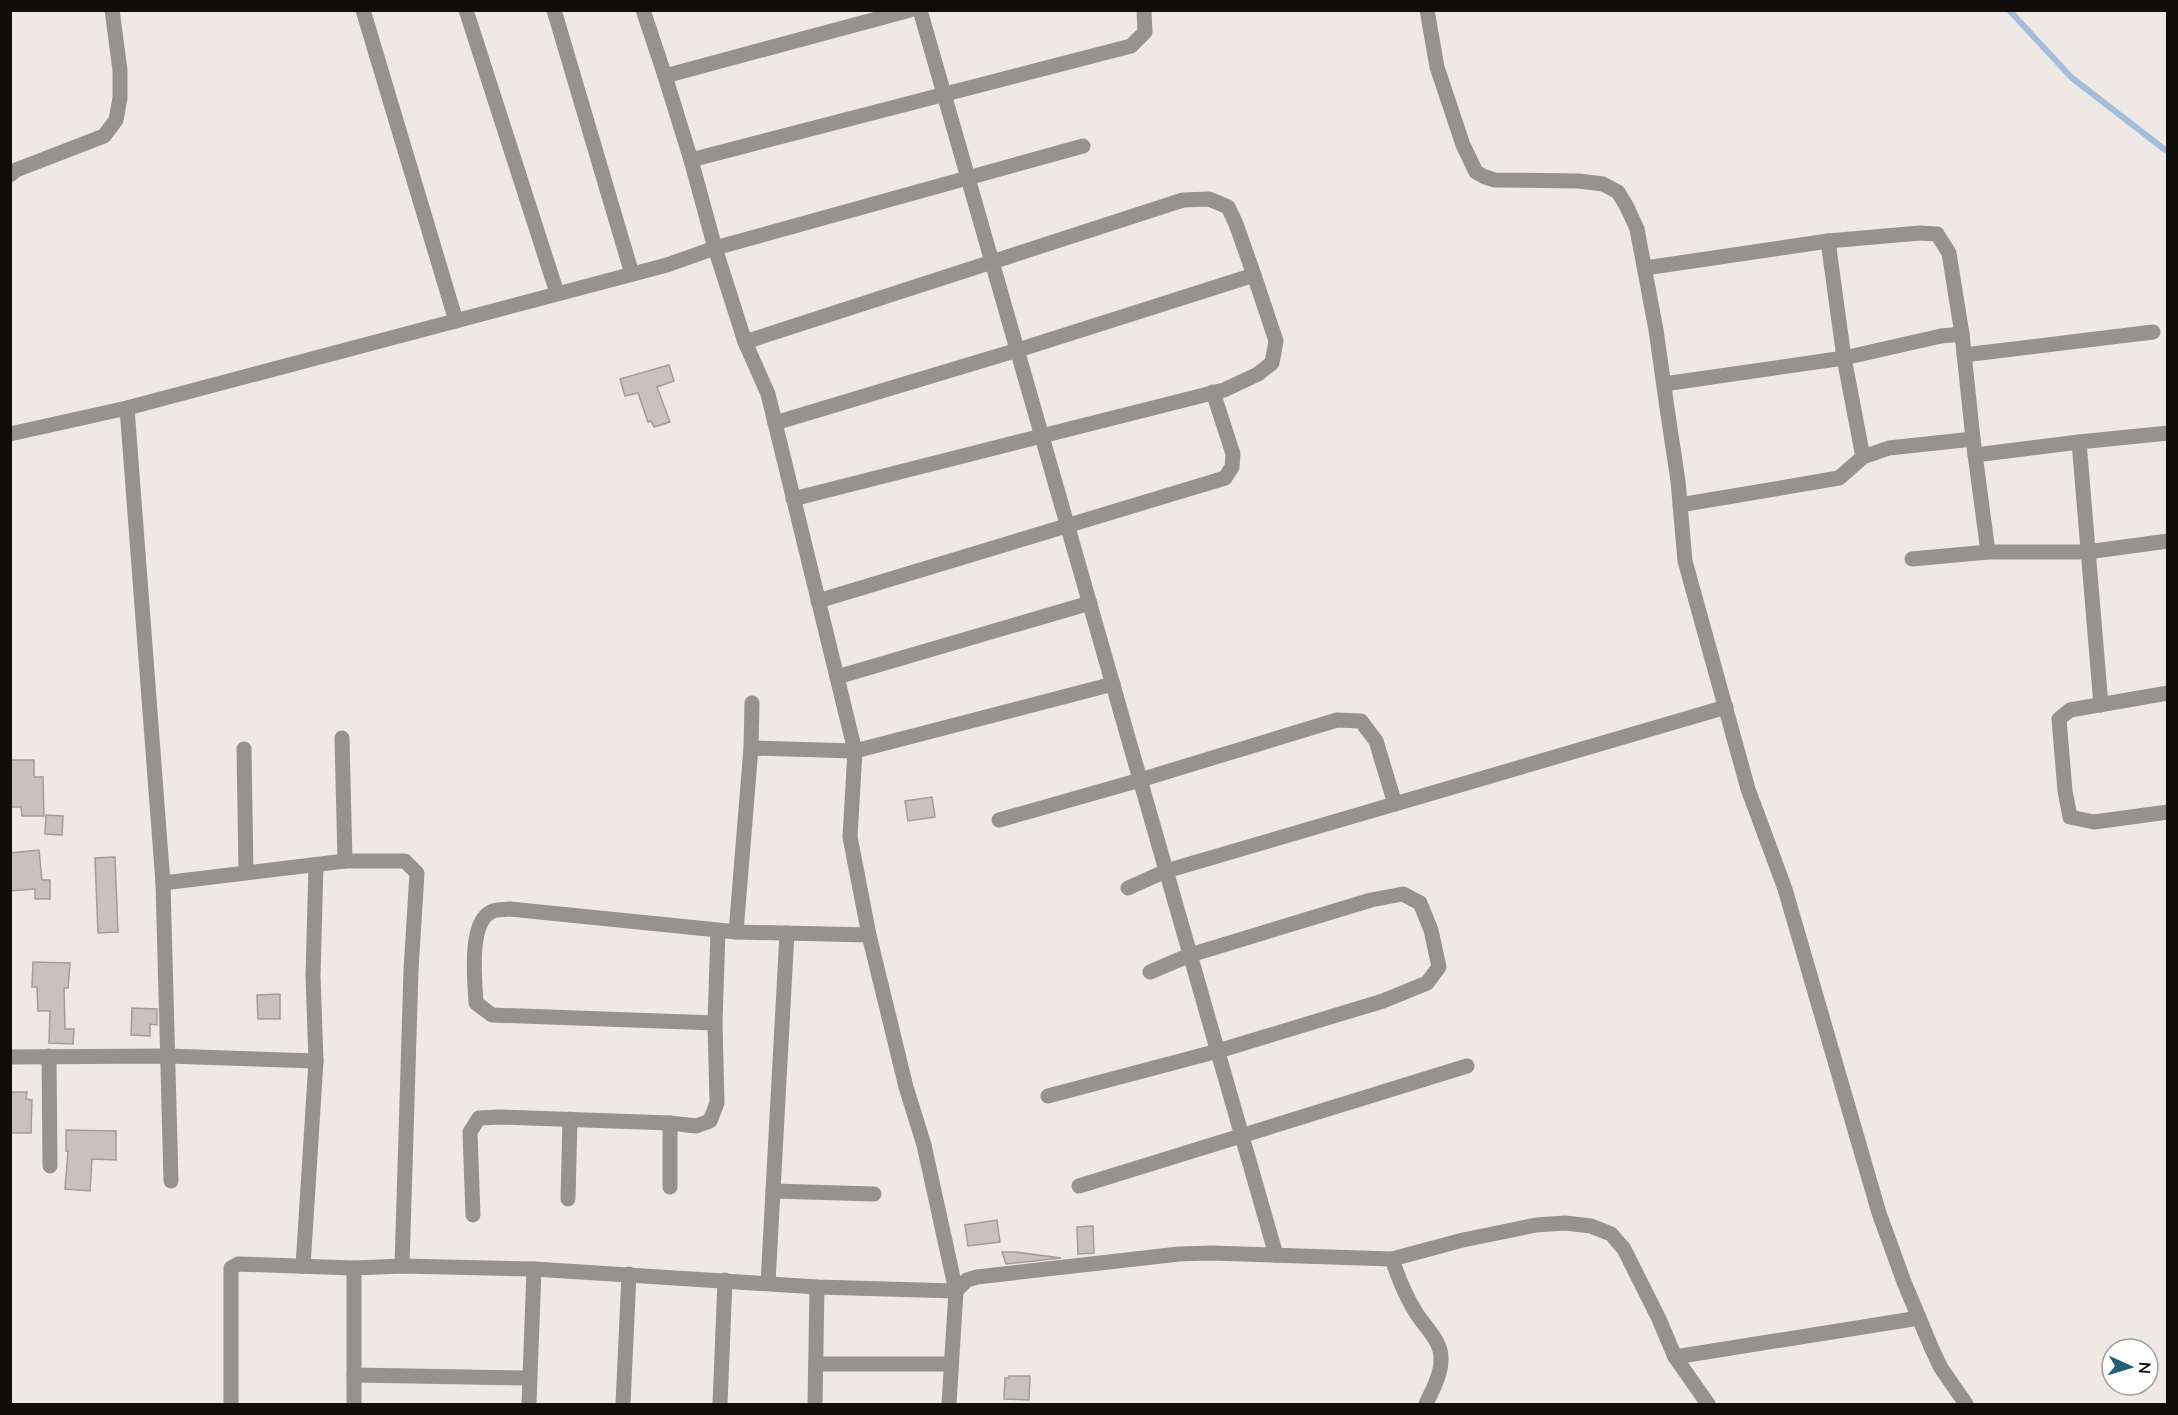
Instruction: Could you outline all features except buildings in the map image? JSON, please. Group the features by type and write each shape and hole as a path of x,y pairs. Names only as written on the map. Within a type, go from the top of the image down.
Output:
{"street":[{"path":"10,175 16,170 104,136 116,120 120,98 120,70 112,10"},
{"path":"363,10 456,321"},
{"path":"466,10 557,293"},
{"path":"554,10 633,273"},
{"path":"644,10 745,342 768,394 855,751 850,837 869,935 906,1087 924,1145 956,1291 949,1404"},
{"path":"664,76 910,10"},
{"path":"920,10 1276,1255"},
{"path":"691,160 1131,46 1145,32 1144,10"},
{"path":"1427,10 1437,67 1464,145 1476,172 1495,180 1579,181 1603,184 1618,192 1637,229 1664,384 1685,561 1748,789 1785,889 1879,1213 1919,1318 1941,1368 1966,1404"},
{"path":"10,434 127,408 667,265 715,248 1083,146"},
{"path":"745,342 1183,200 1209,199 1228,207 1276,341 1272,363 1258,374 1213,392 794,500"},
{"path":"1645,268 1828,241 1920,233 1937,234 1949,254 1962,334 1988,552"},
{"path":"1828,241 1844,358 1863,457"},
{"path":"775,423 1018,350 1254,275"},
{"path":"1965,355 2153,332"},
{"path":"1664,384 1844,358 1941,336 1962,334"},
{"path":"818,601 1225,478 1232,467 1233,454 1213,392"},
{"path":"127,408 163,883 171,1181"},
{"path":"1680,505 1839,478 1863,457 1889,448 2079,442 2168,433"},
{"path":"2079,442 2101,705"},
{"path":"1912,559 1988,552 2087,552 2168,541"},
{"path":"837,677 1090,603"},
{"path":"751,748 855,751 1113,684"},
{"path":"2168,693 2070,710 2060,719 2065,791 2070,817 2094,822 2168,812"},
{"path":"736,932 751,748 752,703"},
{"path":"1128,888 1166,871 1726,706"},
{"path":"999,820 1336,720 1361,721 1376,741 1395,804"},
{"path":"342,738 345,861"},
{"path":"244,749 246,872"},
{"path":"163,883 345,861 405,861 417,873 411,970 402,1266"},
{"path":"303,1266 316,1061 313,976 316,865"},
{"path":"1048,1096 1218,1051 1383,1000 1427,983 1439,967 1431,930 1420,903 1403,894 1371,900 1190,955 1150,972"},
{"path":"715,1023 492,1015 476,1003 473,960 480,922 490,912 510,909 736,932 869,935"},
{"path":"473,1215 470,1132 479,1118 570,1119 696,1126 710,1121 717,1103 715,1023 718,930"},
{"path":"768,1283 787,933"},
{"path":"49,1056 50,1166"},
{"path":"10,1057 168,1056 316,1061"},
{"path":"1079,1186 1467,1066"},
{"path":"568,1199 570,1119"},
{"path":"670,1123 670,1187"},
{"path":"773,1191 874,1194"},
{"path":"231,1404 231,1268 238,1264 354,1268 402,1266 534,1269 817,1287 956,1291 967,1280 977,1277 1179,1254 1392,1259 1463,1240 1536,1225 1565,1223 1591,1226 1611,1234 1624,1249 1675,1357 1708,1404"},
{"path":"1392,1259 1400,1282 1415,1311 1438,1343 1442,1359 1426,1404"},
{"path":"354,1268 354,1404"},
{"path":"529,1404 534,1269"},
{"path":"623,1404 629,1274"},
{"path":"720,1404 725,1280"},
{"path":"815,1404 817,1287"},
{"path":"1675,1357 1919,1318"},
{"path":"816,1364 951,1364"},
{"path":"354,1375 530,1377"}],"waterway":[{"path":"2009,10 2072,78 2168,152"}]}
